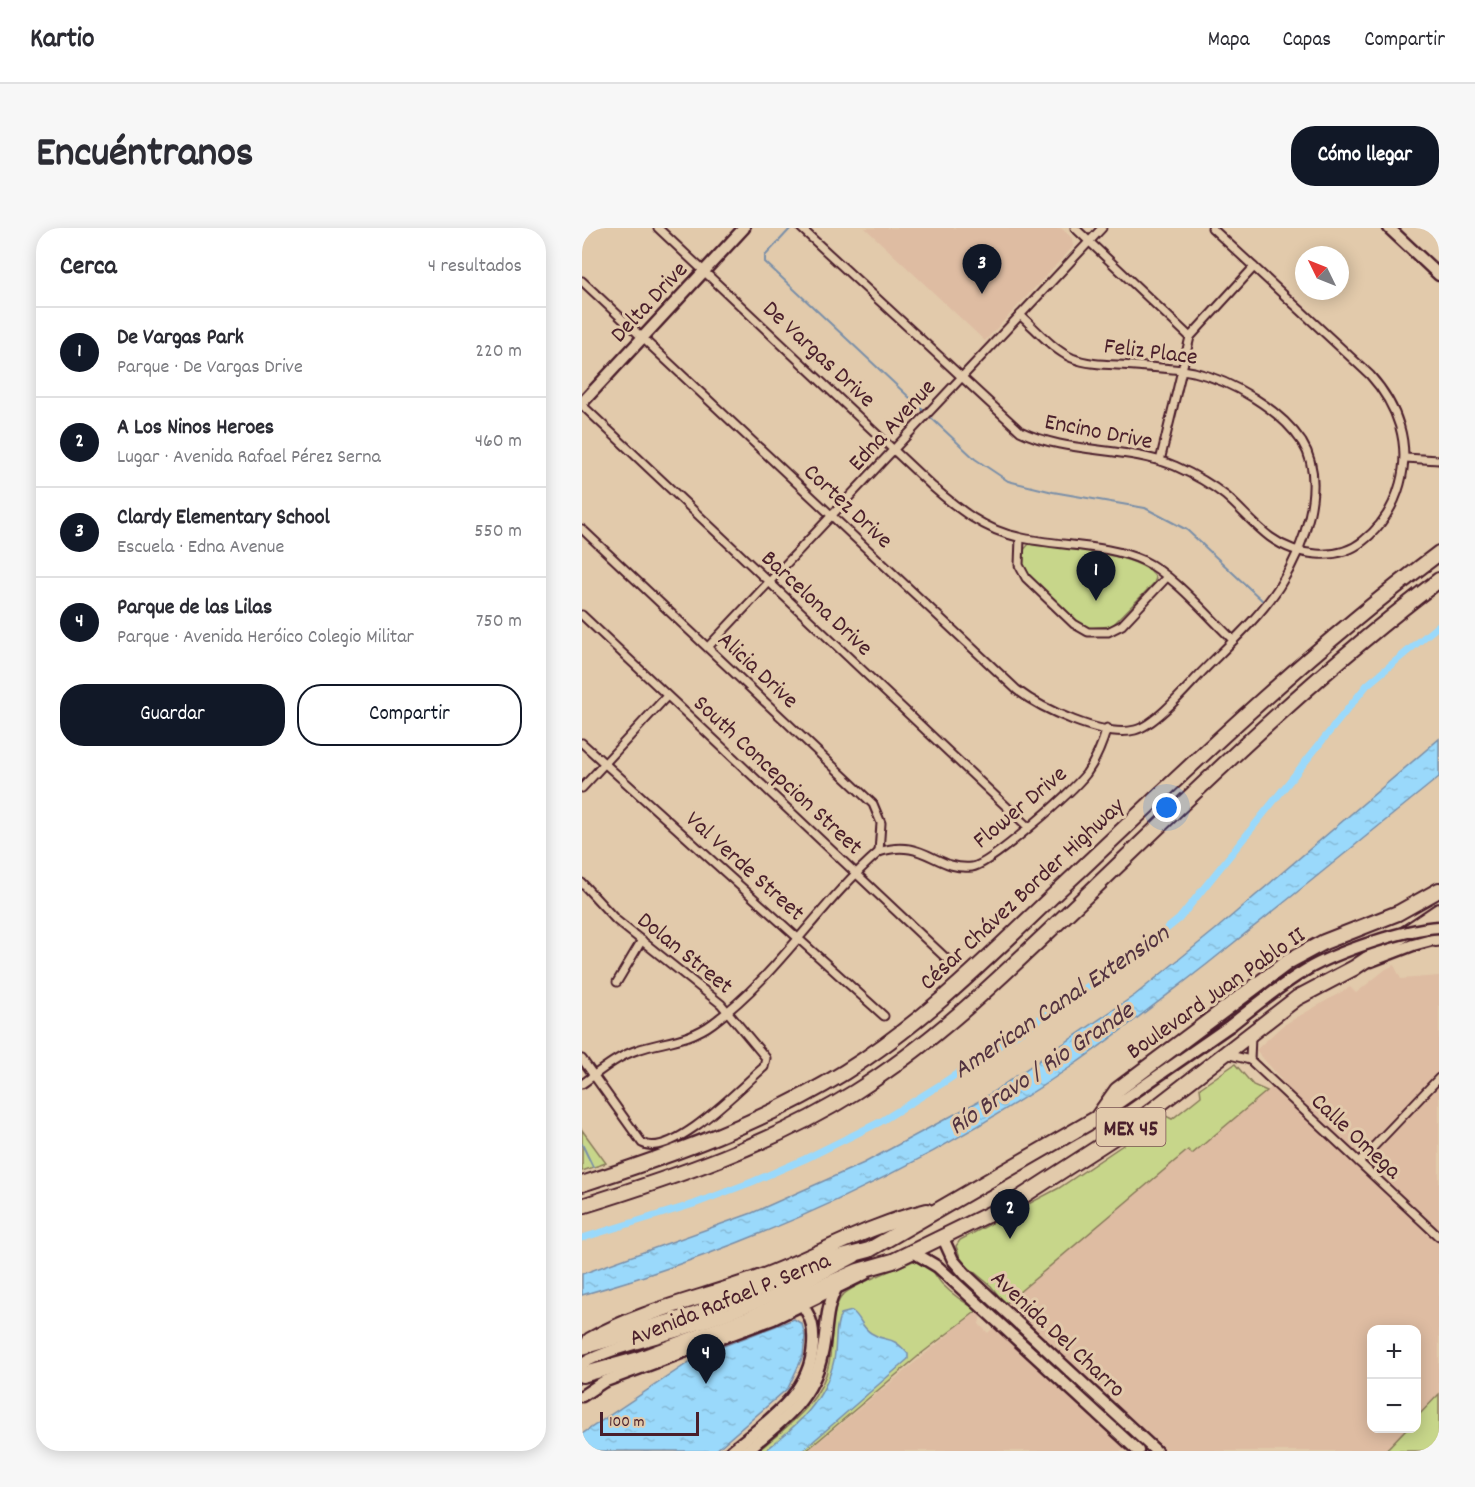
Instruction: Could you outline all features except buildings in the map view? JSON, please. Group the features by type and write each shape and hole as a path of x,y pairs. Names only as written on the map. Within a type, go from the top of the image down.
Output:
{"highway":[{"name":"César Chávez Border Highway","path":"582,1184 634,1167 750,1121 816,1089 879,1050 969,976 1278,684 1439,553"},
{"name":"César Chávez Border Highway","path":"582,1206 758,1142 842,1100 901,1062 969,1005 1286,706 1439,580"},
{"name":"Boulevard Juan Pablo II","path":"1098,1118 1117,1090 1289,961 1324,942 1398,913 1439,890"},
{"path":"1354,968 1439,911"},
{"name":"MEX 45","path":"893,1261 1012,1203 1090,1154 1176,1093 1297,998 1354,968"},
{"name":"MEX 45","path":"869,1250 1098,1118"},
{"path":"582,1347 624,1322 761,1277 899,1218 944,1208"},
{"name":"Avenida Rafael P. Serna","path":"582,1347 694,1315 831,1260 869,1250"},
{"name":"Avenida Rafael P. Serna","path":"582,1375 636,1360 788,1303 858,1271 893,1261"}],"main road":[{"name":"Delta Drive","path":"582,404 744,228"},
{"path":"1389,228 1439,275"},
{"name":"MEX 45","path":"1098,1118 1231,1025 1271,993 1313,966 1384,939 1438,934"},
{"name":"MEX 45","path":"1354,968 1438,934"},
{"name":"Avenida Del Charro","path":"943,1238 953,1260 965,1274 1156,1451"},
{"name":"MEX 45","path":"582,1364 604,1354 684,1329 772,1297 869,1250"},
{"name":"Avenida Del Charro","path":"913,1251 938,1267 1138,1451"},
{"name":"MEX 45","path":"582,1396 603,1382 742,1332 803,1306 893,1261"},
{"path":"746,1451 788,1416 807,1393 818,1370 829,1303 836,1291"},
{"path":"731,1451 788,1403 802,1384 813,1352 814,1338 812,1319 803,1306"}],"street":[{"name":"De Vargas Drive","path":"658,228 893,450 965,514 997,531 1020,538 1118,552 1145,562 1167,577 1232,639"},
{"name":"Encino Drive","path":"801,228 1013,426 1029,436 1160,461 1206,483 1228,498 1267,535 1298,550"},
{"path":"1075,228 1190,337"},
{"name":"Edna Avenue","path":"708,647 1102,228"},
{"path":"1107,728 1125,731 1143,726 1181,694 1278,589 1298,550 1320,555 1337,554 1365,540 1392,506 1400,484 1405,458 1398,419 1380,387 1212,228"},
{"path":"1160,461 1190,337 1254,267"},
{"name":"Cortez Drive","path":"582,281 1017,690 1057,714 1107,728"},
{"name":"Feliz Place","path":"1020,315 1057,348 1080,360 1181,370 1205,376 1238,390 1275,415 1302,442 1310,460 1314,488 1309,517 1298,550"},
{"name":"Barcelona Drive","path":"582,404 1028,827"},
{"path":"1405,458 1439,460"},
{"name":"Alicia Drive","path":"582,529 873,804 881,823 879,852"},
{"path":"1020,538 1018,565 1026,578 1074,624 1088,632 1108,632 1122,625 1167,577"},
{"name":"South Concepcion Street","path":"582,615 949,961"},
{"path":"582,788 667,696"},
{"name":"Flower Drive","path":"879,852 898,847 913,848 957,866 972,867 987,862 1085,776 1100,748 1107,728"},
{"name":"Val Verde Street","path":"582,743 884,1016"},
{"path":"582,1084 625,1055 696,1035 728,1011 757,986 879,852"},
{"name":"Dolan Street","path":"582,883 616,920 691,977 728,1011 765,1053 766,1063 696,1127 668,1142 651,1146 642,1143 594,1075"},
{"path":"617,982 642,940"},
{"path":"1225,1054 1250,1060 1249,1046 1254,1030"},
{"path":"582,1059 594,1075"},
{"name":"Calle Omega","path":"1250,1060 1439,1238"},
{"path":"1359,1162 1439,1078"}],"shaded area":[{"path":"865,228 1061,228 1072,238 1073,247 985,341"},
{"path":"1394,965 1401,979 1439,976 1439,1394 1421,1413 1421,1325 1367,1325 1367,1433 1402,1433 1385,1451 808,1451 978,1310 981,1314 979,1324 988,1333 1011,1310 1005,1304 1188,1150 1193,1153 1281,1079 1256,1050 1282,1026 1350,987 1356,993"}],"green space":[{"path":"1029,544 1117,557 1148,569 1156,578 1154,583 1112,626 1090,628 1079,623 1027,575 1023,568 1021,553"},
{"path":"1235,1064 1253,1085 1267,1091 1192,1154 1188,1150 1005,1304 991,1286 962,1262 956,1246 960,1240 1059,1188 1166,1116 1172,1119 1201,1096 1200,1088"},
{"path":"582,1130 606,1163 582,1171"},
{"path":"913,1261 928,1266 950,1292 978,1310 922,1353 806,1451 758,1451 801,1413 819,1390 829,1363 833,1319 842,1296 864,1282"},
{"path":"1439,1394 1439,1451 1385,1451 1402,1433 1421,1433 1421,1413"}],"water":[{"name":"Río Bravo / Rio Grande","path":"1439,739 1439,777 1206,965 1089,1054 1016,1103 898,1170 774,1228 711,1253 582,1295 582,1274 752,1213 864,1163 981,1100 1135,995 1215,930"},
{"path":"852,1311 868,1331 897,1343 908,1354 908,1359 802,1451 765,1451 799,1422 817,1400 830,1375 839,1319 841,1314"},
{"path":"794,1319 802,1324 805,1336 803,1356 788,1388 715,1451 582,1451 582,1434 700,1355"}],"waterway":[{"path":"791,228 765,256 765,262 975,459 1008,481 1053,492 1145,508 1187,530 1265,603"},
{"name":"American Canal Extension","path":"582,1238 694,1204 752,1182 880,1122 943,1083 1132,957 1179,919 1367,685 1439,625"},
{"path":"582,1144 593,1167"}],"place":[{"name":"Clardy Elementary School","path":"982,294"},
{"name":"De Vargas Park","path":"1096,601"},
{"name":"A Los Ninos Heroes","path":"1010,1239"},
{"name":"Parque de las Lilas","path":"706,1384"}]}
